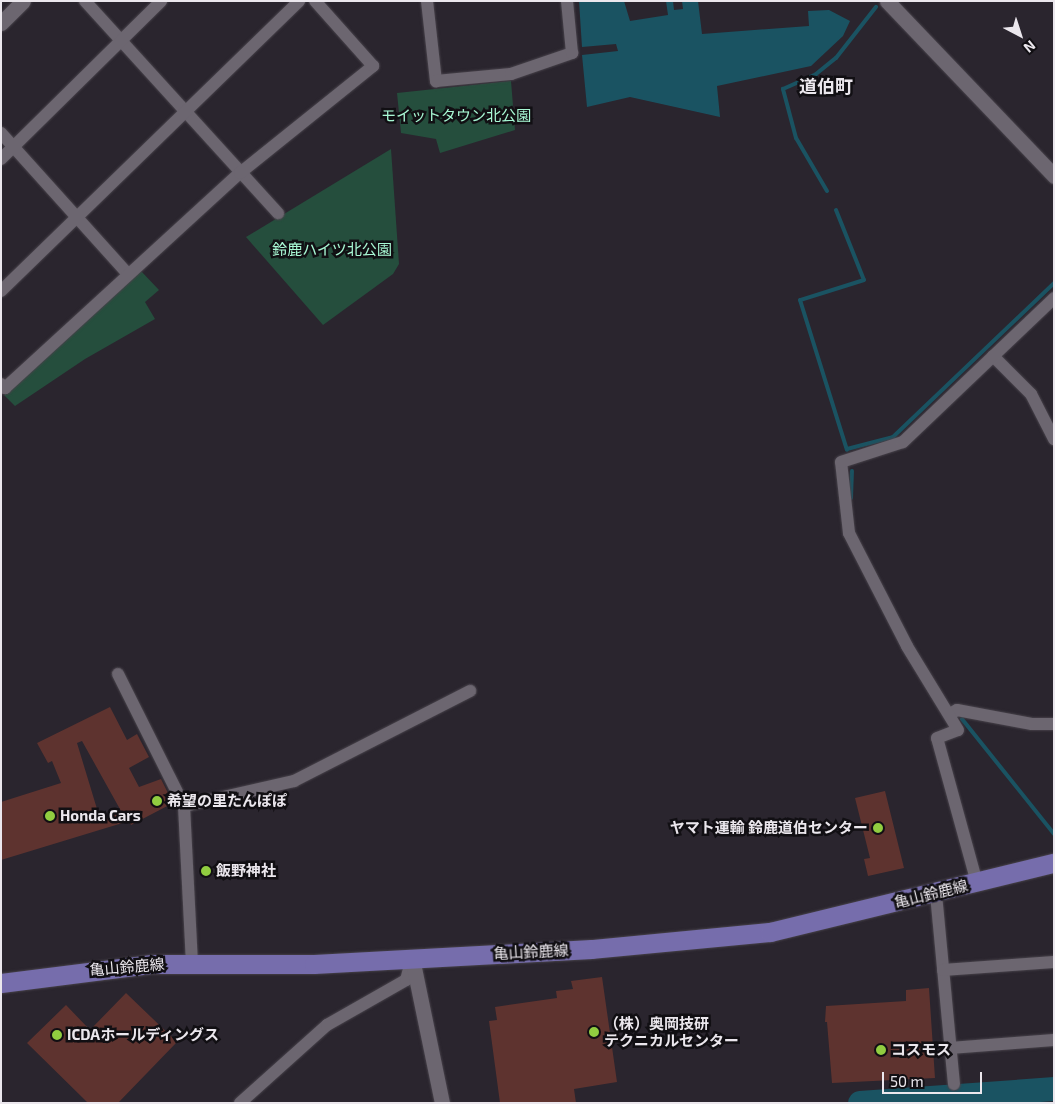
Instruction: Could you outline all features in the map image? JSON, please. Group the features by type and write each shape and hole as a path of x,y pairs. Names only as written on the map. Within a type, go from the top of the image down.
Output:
{"main road":[{"name":"亀山鈴鹿線","path":"1,983 104,968 192,962 314,964 592,949 770,932 936,894 1054,863"}],"street":[{"path":"1,23 23,1"},
{"path":"85,1 278,213"},
{"path":"1,159 161,1"},
{"path":"1,291 299,1"},
{"path":"1,384 5,388 240,173 373,66 316,1"},
{"path":"427,1 436,80 511,74 572,52 568,1"},
{"path":"887,1 1054,176"},
{"path":"1,133 128,274"},
{"path":"977,882 937,738 958,730 950,714 931,690 848,533 841,462 904,442 1054,298"},
{"path":"993,356 1031,394 1053,436"},
{"path":"118,674 184,806 192,962"},
{"path":"184,806 294,781 470,691"},
{"path":"950,714 957,710 1032,724 1054,724"},
{"path":"936,894 954,1084"},
{"path":"240,1103 327,1025 406,980 412,958"},
{"path":"412,958 442,1103"},
{"path":"943,970 1054,962"},
{"path":"950,1048 1054,1040"}],"green space":[{"name":"モイットタウン北公園","path":"511,81 515,130 440,153 436,139 401,133 397,93"},
{"name":"鈴鹿ハイツ北公園","path":"391,149 399,264 393,274 323,325 246,237"},
{"path":"141,271 159,290 145,302 155,319 85,359 15,406 4,395"}],"water":[{"path":"579,1 624,1 630,21 668,15 666,1 673,1 674,10 683,9 682,1 698,1 702,34 809,26 808,11 829,10 850,21 843,36 811,66 717,86 720,117 630,97 587,107 582,55 618,51 616,44 582,47"}],"building":[{"path":"110,707 127,740 137,734 149,757 129,768 139,787 161,779 173,803 131,825 129,821 1,860 1,802 61,783 52,761 48,763 37,743","holes":["82,741 121,811 101,822 77,743"]},
{"name":"ヤマト運輸 鈴鹿道伯センター","path":"885,791 904,868 868,876 864,859 870,858 855,798"},
{"path":"602,977 617,1082 574,1089 576,1103 500,1103 489,1021 497,1020 495,1007 557,998 556,991 573,989 571,981"},
{"name":"コスモス","path":"929,988 935,1078 832,1083 827,1022 825,1022 826,1006 906,1001 906,990"},
{"path":"126,993 177,1042 118,1103 88,1103 27,1043 66,1005 90,1030"}],"waterway":[{"path":"827,191 796,138 783,89 816,74 836,58 876,7"},
{"path":"836,210 864,280 800,300 847,450"},
{"path":"847,449 893,437 1054,283"},
{"path":"851,498 852,471"},
{"path":"962,719 1054,834"},
{"path":"860,1103 1054,1089"}],"place":[{"name":"希望の里たんぽぽ","path":"157,801"},
{"name":"Honda Cars","path":"50,816"},
{"name":"ヤマト運輸 鈴鹿道伯センター","path":"878,828"},
{"name":"飯野神社","path":"206,871"},
{"name":"（株）奥岡技研 テクニカルセンター","path":"594,1032"},
{"name":"ICDAホールディングス","path":"57,1035"},
{"name":"コスモス","path":"881,1050"}],"district":[{"name":"道伯町","path":"826,86"}]}
